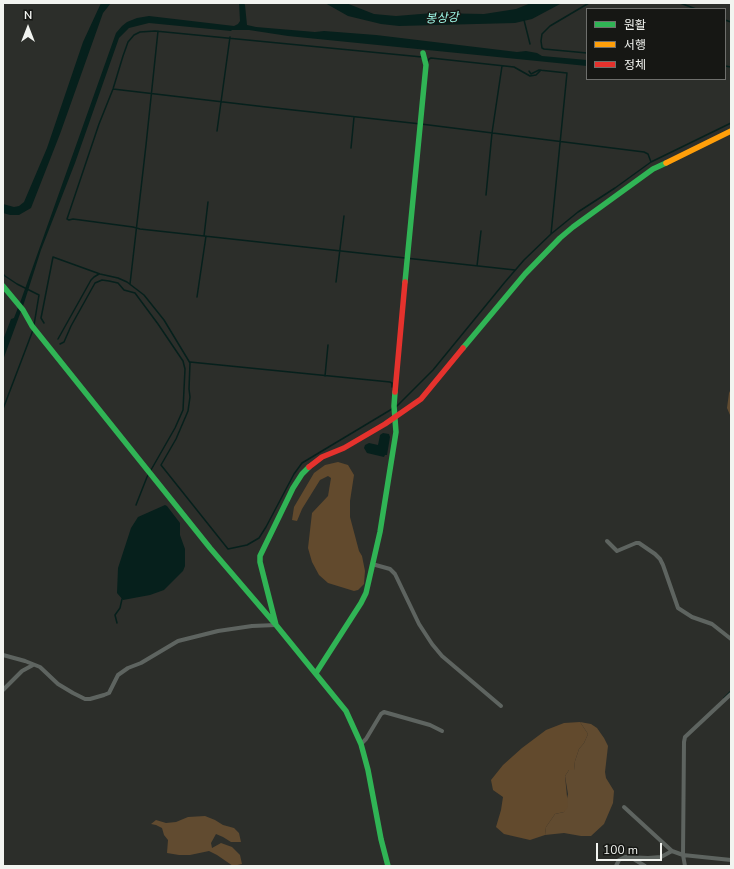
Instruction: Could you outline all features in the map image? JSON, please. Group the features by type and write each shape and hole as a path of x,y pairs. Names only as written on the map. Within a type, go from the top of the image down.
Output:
{"main road":[{"path":"316,673 366,593 380,532 396,432 394,408 426,65 423,52"},
{"path":"276,625 260,562 260,556 293,488 302,474 322,457 344,448 396,418 421,398 525,274 560,238 573,227 653,169 731,131"},
{"path":"3,286 23,310 34,328 210,548 276,625 346,711 361,744 368,770 388,866"}],"street":[{"path":"607,541 617,551 639,543 655,554 663,565 678,608 692,617 712,624 731,639"},
{"path":"372,564 390,569 395,574 419,624 432,644 442,656 501,706"},
{"path":"3,655 40,667 58,684 72,693 85,699 90,699 109,692 118,675 128,668 141,663 178,641 218,631 252,626 276,625"},
{"path":"3,690 22,671 33,665"},
{"path":"685,866 683,854 685,738 731,694"},
{"path":"361,744 366,739 381,714 384,712 430,725 442,731"},
{"path":"624,807 672,851 683,854 731,860"},
{"path":"616,866 619,860 625,857 661,857 672,851"},
{"path":"631,858 645,866"}],"shaded area":[{"path":"731,389 731,415 730,415 727,408"},
{"path":"338,462 348,465 354,475 350,501 350,517 365,571 364,584 358,590 354,591 328,583 319,575 312,562 308,548 312,513 328,496 331,478 328,476 320,480 302,509 297,521 292,520 294,507 314,473 325,465"},
{"path":"580,722 591,724 597,728 608,746 605,772 606,778 614,791 613,803 604,824 591,836 564,833 545,835 546,827 555,814 564,812 568,794 565,776 569,770 574,770 579,749 584,743 588,734"},
{"path":"580,722 588,734 584,743 579,749 574,770 569,770 565,776 568,807 564,812 555,814 546,827 545,835 530,840 504,834 496,827 503,797 493,790 491,780 503,765 546,730 564,723"},
{"path":"205,816 223,825 234,828 239,833 241,842 231,842 216,834 211,843 212,848 221,843 232,847 240,855 242,864 233,866 209,851 190,855 167,853 168,840 164,835 162,828 151,824 156,820 166,823 176,822 188,817"}],"water":[{"path":"101,3 111,3 103,13 60,134 31,208 19,215 3,213 3,204 14,207 19,206 24,202 47,148 83,42"},
{"path":"239,3 244,3 247,25 256,27 376,35 517,52 526,51 537,53 542,56 586,60 586,66 288,36 249,30 231,31 149,23 129,28 119,38 75,163 41,250 24,303 3,360 3,340 11,319 14,318 21,300 116,33 127,22 137,18 149,16 234,26 240,21"},
{"name":"봉상강","path":"325,3 346,3 374,14 396,16 433,13 484,14 516,9 531,3 562,3 532,19 515,23 399,26 381,24 348,16"},
{"path":"383,433 389,434 390,437 387,455 384,457 367,453 364,448 365,445 369,443 378,445 380,435"},
{"path":"165,505 180,523 180,535 185,549 185,566 183,571 164,590 150,595 123,600 117,593 118,568 131,528 138,517"}],"waterway":[{"path":"586,53 544,49 542,48 541,41 542,34 550,26 589,3"},
{"path":"680,3 693,8"},
{"path":"524,20 530,44"},
{"path":"726,20 731,22"},
{"path":"422,57 155,31 140,32 134,35 128,42 67,219 140,229 515,270"},
{"path":"130,284 158,31"},
{"path":"217,131 230,37"},
{"path":"427,62 431,58 514,67 530,76 536,75 541,70"},
{"path":"486,195 492,133 502,66"},
{"path":"726,66 731,67"},
{"path":"529,71 531,74 539,70 567,73 551,234"},
{"path":"113,89 421,124 644,152 648,154 651,162"},
{"path":"351,148 354,117"},
{"path":"397,406 433,370 524,260 551,234 578,212 651,162 731,123"},
{"path":"204,236 208,202"},
{"path":"336,282 344,216"},
{"path":"477,266 481,231"},
{"path":"197,297 206,236"},
{"path":"44,323 41,318 53,257 100,274 118,278 127,282 144,295 164,320 190,363 190,397 188,411 176,439 161,465 228,549 247,545 259,538 294,474 302,463 392,409"},
{"path":"3,274 17,284 39,295 34,325"},
{"path":"58,339 91,280 99,274"},
{"path":"60,344 64,342 71,326 95,283 102,280 118,283 124,290 135,293 183,361 185,369 183,410 175,428 147,477 136,505"},
{"path":"3,409 33,330"},
{"path":"325,376 328,345"},
{"path":"190,362 390,382 392,383 392,387"},
{"path":"117,623 115,615 120,608 122,599"},
{"path":"724,698 731,691"}],"traffic: fast":[{"path":"405,282 426,65 423,53"},
{"path":"463,348 525,274 560,238 653,169 666,163"},
{"path":"3,286 23,310 32,326 210,548 276,625"},
{"path":"316,673 366,593 380,532 396,432 394,406 395,392"},
{"path":"309,467 302,474 293,488 260,556 260,562 276,625 346,711 361,744 368,770 381,839 388,866"}],"traffic: slow":[{"path":"666,163 731,131"}],"traffic: jam":[{"path":"395,392 405,282"},
{"path":"309,467 322,457 344,448 385,424 421,399 463,348"}]}
